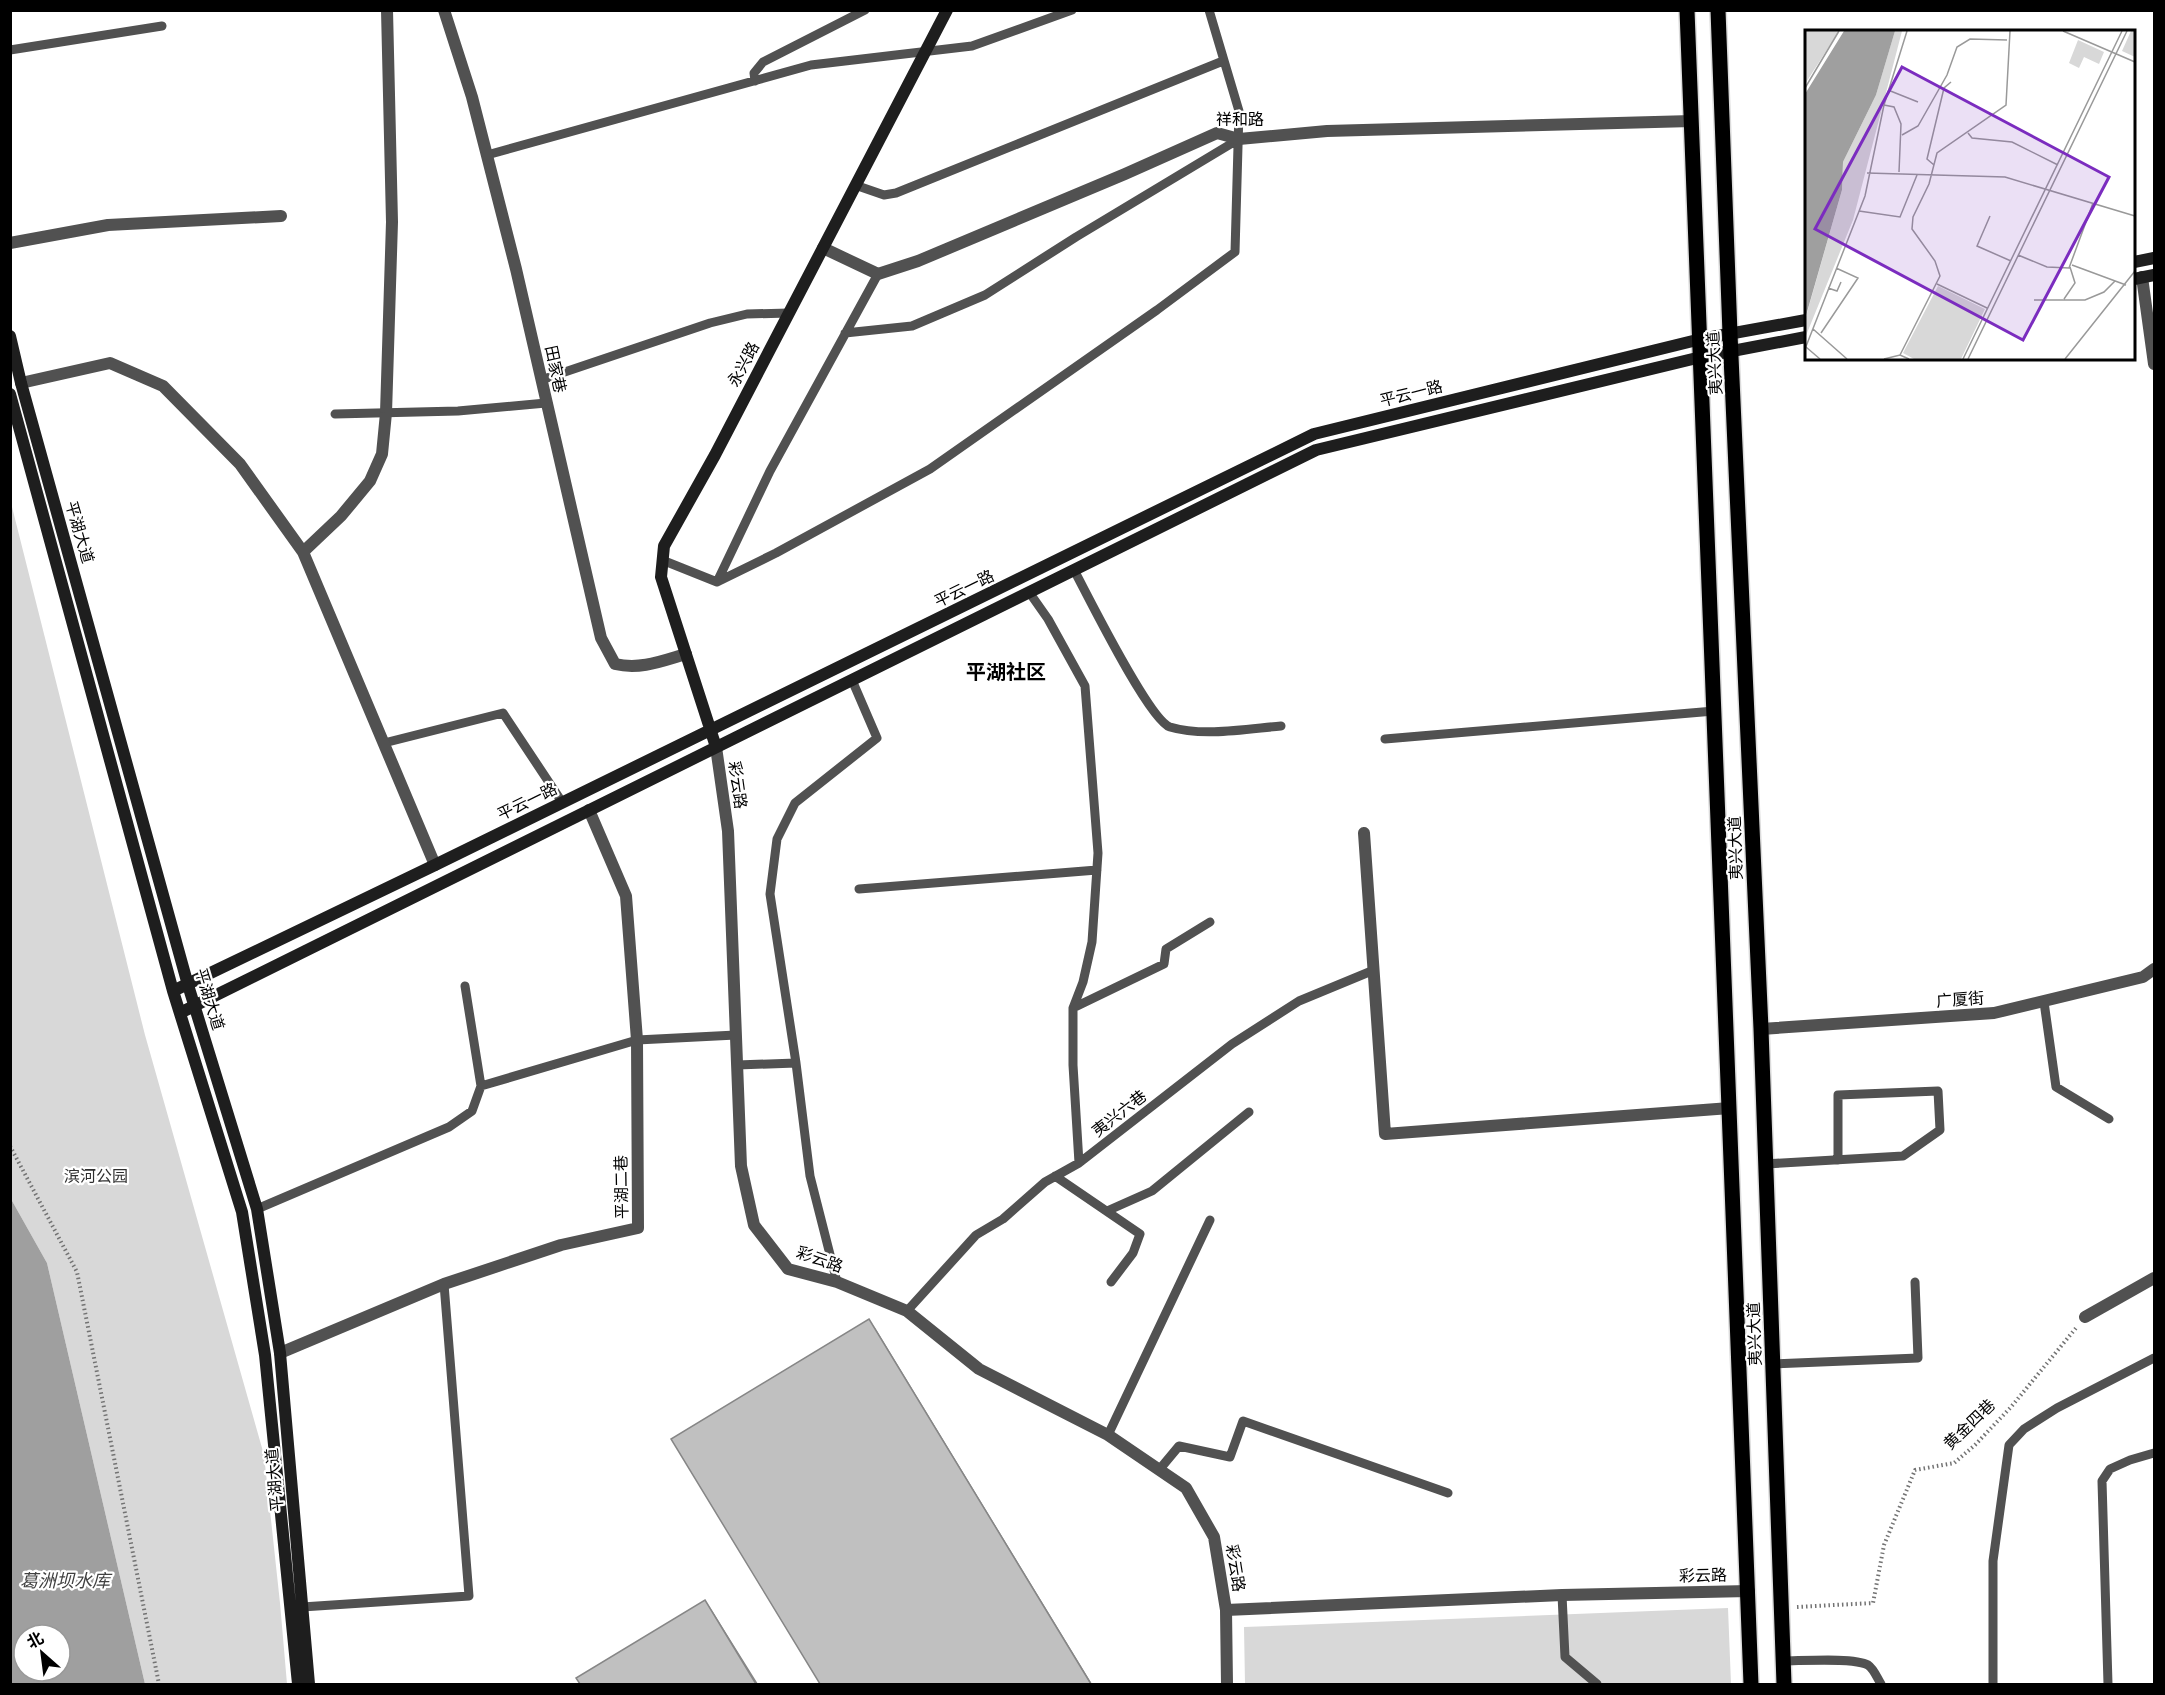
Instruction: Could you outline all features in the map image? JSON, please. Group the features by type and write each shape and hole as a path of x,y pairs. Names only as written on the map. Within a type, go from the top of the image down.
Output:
{"main road":[{"name":"永兴路","path":"716,747 661,577 664,546 715,454 947,10"},
{"name":"夷兴大道","path":"1687,10 1751,1684"},
{"name":"夷兴大道","path":"1718,10 1761,1029 1784,1684"},
{"path":"2135,262 2154,258"},
{"name":"平云一路","path":"173,991 1314,434 1701,339 1805,320"},
{"name":"平湖大道","path":"10,336 21,383 188,985 257,1209 280,1353 309,1684"},
{"name":"平云一路","path":"180,1013 1316,450 1731,350 1805,337"},
{"name":"平湖大道","path":"10,394 173,991 242,1212 265,1355 298,1684"}],"street":[{"path":"303,552 341,516 370,481 382,454 386,413 392,222 387,10"},
{"name":"田家巷","path":"444,10 472,97 516,269 601,638 615,664 630,668 686,654"},
{"name":"祥和路","path":"878,274 918,261 1217,133 1239,139 1328,131 1692,121"},
{"path":"10,243 108,225 281,216"},
{"path":"823,248 878,274"},
{"path":"2143,277 2154,364"},
{"path":"21,383 110,363 163,386 240,464 303,552 435,865"},
{"name":"彩云路","path":"716,747 728,831 741,1166 754,1225 788,1269 837,1282 907,1311 979,1369 1108,1435 1186,1488 1214,1537 1226,1610 1227,1684"},
{"name":"平湖二巷","path":"280,1353 444,1284 561,1245 638,1228 637,1040 626,896 589,810"},
{"path":"1365,833 1385,1134 1730,1108"},
{"name":"广厦街","path":"1761,1029 1994,1013 2143,977 2154,969"},
{"path":"2085,1317 2154,1278"},
{"name":"彩云路","path":"1226,1610 1562,1595 1749,1591"}],"lane":[{"path":"755,81 754,73 763,62 865,10"},
{"path":"487,156 811,65 972,46 1072,10"},
{"path":"662,560 717,582 804,538 930,469 1157,310 1235,252 1239,111 1209,10"},
{"path":"10,51 162,26"},
{"path":"855,185 884,195 896,193 1223,62"},
{"path":"845,333 912,326 985,296 1076,237 1239,139"},
{"path":"717,582 770,471 878,274"},
{"path":"541,380 710,323 747,314 789,313"},
{"path":"335,414 458,411 546,403"},
{"path":"1074,570 1146,703 1168,726 1199,732 1281,726"},
{"path":"1029,592 1048,619 1085,686 1098,853 1092,942 1083,982 1073,1008 1073,1065 1079,1163"},
{"path":"837,1282 810,1176 796,1063 770,894 777,839 795,803 877,738 852,680"},
{"path":"1385,739 1714,711"},
{"path":"384,742 502,713 562,802"},
{"path":"858,889 1097,870"},
{"path":"1073,1008 1164,964 1166,949 1210,922"},
{"name":"夷兴六巷","path":"907,1311 976,1234 1003,1219 1045,1182 1079,1163 1232,1044 1299,1001 1374,970"},
{"path":"257,1209 449,1127 472,1111 481,1086 465,986"},
{"path":"2044,1002 2056,1087 2109,1119"},
{"path":"481,1086 637,1040 736,1035"},
{"path":"737,1065 796,1063"},
{"path":"1765,1164 1838,1160 1903,1156 1940,1130 1938,1091 1838,1095 1838,1160"},
{"path":"1107,1211 1152,1191 1249,1112"},
{"path":"1055,1176 1140,1234 1133,1253 1111,1282"},
{"path":"1108,1435 1210,1220"},
{"path":"1773,1364 1918,1358 1915,1282"},
{"path":"302,1607 469,1596 444,1284"},
{"path":"1993,1684 1993,1561 2009,1445 2024,1429 2057,1408 2154,1358"},
{"path":"1159,1470 1179,1446 1230,1457 1244,1421 1448,1493"},
{"path":"2108,1684 2102,1481 2110,1469 2154,1453"},
{"path":"1562,1595 1566,1657 1597,1684"},
{"path":"1783,1661 1851,1661 1867,1664 1881,1684"}],"path":[{"path":"10,1146 77,1272 159,1684"},
{"name":"黄金四巷","path":"1781,1608 1874,1604 1884,1545 1915,1470 1954,1463 1975,1445 2085,1317"}],"green space":[{"name":"滨河公园","path":"10,499 145,1035 264,1455 287,1684 145,1684 47,1263 11,1199"},
{"path":"1728,1608 1731,1684 1245,1684 1244,1627"}],"water":[{"name":"葛洲坝水库","path":"11,1199 47,1263 145,1684 11,1684"}],"building":[{"path":"869,1319 1091,1684 820,1684 671,1439"},
{"path":"705,1600 756,1684 580,1684 576,1678"}],"district":[{"name":"平湖社区","path":"1006,672"}]}
